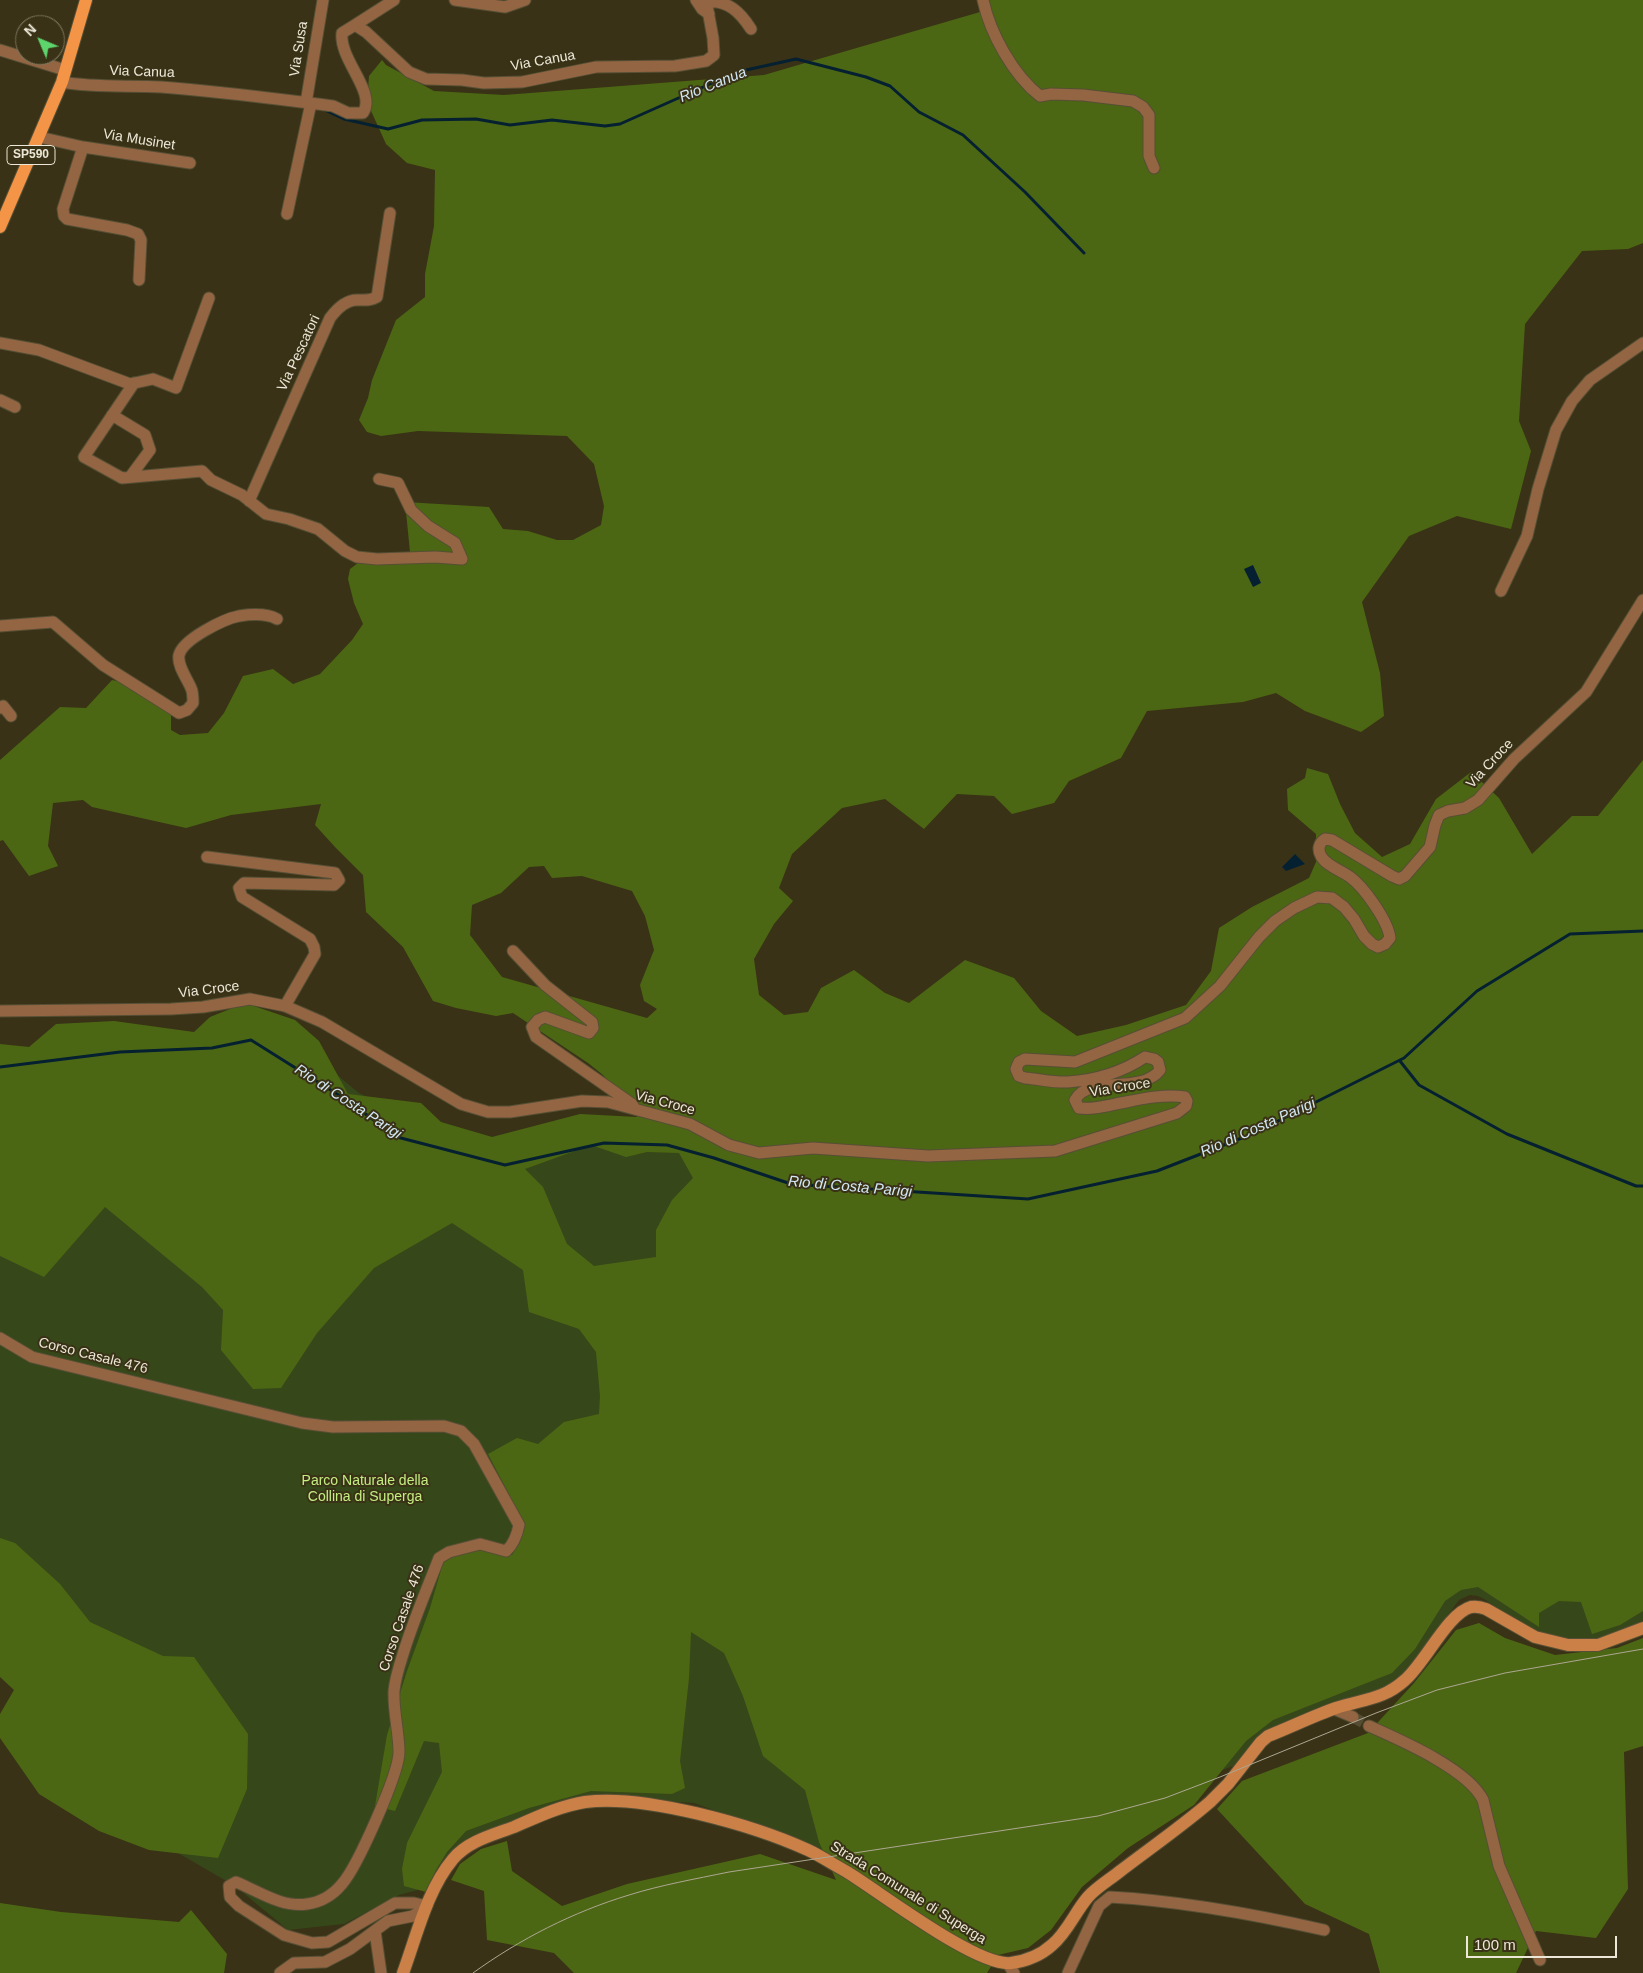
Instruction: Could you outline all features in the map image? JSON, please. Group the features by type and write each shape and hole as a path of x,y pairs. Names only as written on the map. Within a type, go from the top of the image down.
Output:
{"main road":[{"name":"SP590","path":"0,227 64,76 86,0"}],"street":[{"name":"Via Susa","path":"309,103 323,0"},
{"name":"Via Canua","path":"0,50 64,76 79,85 147,86 203,90 333,106 355,114 363,113 366,108 366,94 344,53 341,42 342,33 394,0"},
{"path":"455,0 505,7 525,0"},
{"path":"983,0 985,10 1006,55 1026,85 1040,96 1051,94 1083,95 1133,101 1143,107 1149,114 1149,156 1154,168"},
{"name":"Via Canua","path":"355,24 366,32 394,60 416,77 462,80 484,84 522,82 596,67 675,66 706,61 714,55 709,14 703,1 721,1 729,4 742,16 750,28"},
{"path":"287,214 309,103"},
{"name":"Via Musinet","path":"39,138 83,147 190,163"},
{"name":"Via Musinet","path":"83,147 63,209 64,216 67,219 127,230 138,234 140,240 139,280"},
{"name":"Via Pescatori","path":"248,501 330,318 336,310 354,300 372,301 377,298 390,213"},
{"path":"0,343 40,350 130,384 153,379 176,388 209,298"},
{"path":"1501,591 1527,536 1538,489 1556,430 1572,401 1590,380 1643,343"},
{"path":"134,383 84,457 122,478 202,471 211,480 242,495 266,514 318,529 345,551 357,558 435,557 462,559 455,543 428,526 411,510 398,483 380,479"},
{"path":"0,400 15,406"},
{"path":"112,415 145,435 150,450 130,477"},
{"name":"Via Croce","path":"0,1011 171,1009 203,1007 250,1000 285,1006 322,1022 461,1104 488,1112 510,1112 582,1102 608,1102 690,1124 729,1145 759,1153 813,1148 928,1156 1055,1152 1177,1113 1186,1106 1187,1101 1185,1097 1174,1096 1090,1109 1079,1108 1074,1100 1079,1092 1087,1089 1139,1082 1157,1073 1160,1070 1158,1062 1154,1059 1145,1057 1126,1069 1106,1076 1067,1082 1018,1076 1016,1069 1019,1062 1025,1059 1075,1062 1185,1018 1220,986 1259,937 1275,921 1294,908 1317,897 1332,898 1354,918 1364,936 1372,944 1378,947 1385,944 1390,938 1390,932 1364,890 1351,877 1328,863 1321,856 1319,847 1321,842 1325,839 1332,840 1392,876 1399,879 1406,876 1430,847 1435,825 1440,815 1448,811 1465,808 1478,800 1514,759 1586,692 1643,600"},
{"path":"0,626 53,622 103,665 178,713 187,710 193,703 192,690 180,664 179,654 187,642 204,631 238,616 268,614 277,619"},
{"path":"0,708 3,706 12,716"},
{"path":"208,857 335,873 339,880 334,885 244,883 239,888 242,897 310,939 314,947 315,954 285,1006"},
{"path":"513,951 545,985 592,1022 594,1028 588,1033 545,1017 538,1020 532,1027 536,1037 632,1104 636,1110"},
{"name":"Corso Casale 476","path":"0,1338 32,1357 282,1419 333,1427 444,1426 461,1431 474,1444 519,1525 517,1534 512,1546 506,1551 480,1544 449,1552 439,1558 398,1670 394,1692 399,1754 395,1770 377,1818 344,1882 334,1893 322,1900 307,1904 287,1904 236,1882 229,1886 228,1890 230,1897 239,1906 284,1935 312,1943 328,1942 395,1903 414,1903 427,1906"},
{"name":"Strada Comunale di Superga","path":"403,1973 427,1906 440,1877 453,1858 460,1852 478,1841 556,1810 577,1804 611,1801 668,1808 722,1821 779,1838 809,1851 849,1874 952,1942 979,1956 1011,1968 1054,1944 1089,1896 1210,1802 1228,1784 1261,1742 1268,1736 1334,1709 1381,1697 1411,1675 1457,1616 1471,1607 1478,1606 1486,1609 1535,1637 1568,1645 1598,1645 1643,1628"},
{"path":"1334,1709 1353,1717"},
{"path":"1368,1726 1426,1752 1478,1790 1483,1800 1499,1866 1540,1960"},
{"path":"1068,1973 1099,1906 1110,1897 1211,1907 1258,1915 1324,1930"},
{"path":"280,1973 294,1963 325,1962 350,1949 388,1921 413,1916 427,1906"},
{"path":"375,1931 381,1973"}],"green space":[{"path":"988,0 1643,0 1643,243 1628,249 1582,251 1525,324 1519,421 1531,451 1511,529 1457,516 1409,536 1362,602 1380,673 1384,716 1361,732 1305,711 1276,693 1243,702 1147,711 1121,758 1069,781 1054,803 1012,814 994,796 957,794 924,829 885,799 842,808 792,854 779,888 793,901 774,924 754,959 759,995 784,1015 808,1012 821,988 854,970 885,993 909,1003 965,960 1014,978 1041,1011 1077,1036 1126,1025 1186,1005 1211,971 1219,928 1252,907 1309,878 1316,862 1316,834 1288,810 1287,789 1305,778 1307,768 1328,774 1340,804 1355,833 1382,857 1410,844 1436,799 1471,772 1499,798 1532,854 1572,816 1598,816 1643,760 1643,1611 1620,1625 1592,1634 1581,1602 1559,1601 1539,1613 1539,1627 1478,1587 1461,1590 1445,1601 1415,1649 1392,1673 1273,1720 1246,1741 1194,1805 1128,1848 1082,1887 1051,1930 1028,1948 998,1955 987,1973 574,1973 554,1953 487,1940 484,1891 451,1880 460,1864 481,1849 507,1841 512,1871 562,1906 627,1884 760,1854 836,1880 819,1842 805,1790 763,1756 743,1696 724,1653 691,1632 689,1678 680,1761 685,1788 672,1794 591,1791 529,1808 466,1831 447,1852 426,1892 404,1886 402,1869 407,1843 442,1772 439,1743 424,1741 395,1811 375,1806 387,1735 407,1671 430,1608 443,1563 456,1555 481,1550 499,1555 512,1555 522,1537 524,1523 488,1454 517,1438 538,1444 564,1422 599,1414 600,1396 596,1352 579,1329 529,1312 523,1270 452,1223 374,1268 317,1333 281,1388 253,1389 221,1350 223,1310 202,1287 105,1207 44,1277 0,1256 0,1044 29,1047 56,1024 114,1021 194,1032 210,1017 245,1003 295,1020 319,1041 348,1094 421,1103 441,1122 492,1137 580,1114 637,1117 633,1098 616,1090 603,1075 588,1063 513,1013 496,1016 433,1001 403,947 366,912 363,875 315,825 321,804 231,815 186,828 92,807 83,800 53,803 48,846 58,866 29,876 3,840 0,841 0,760 60,707 86,708 112,680 151,689 171,714 171,730 180,735 208,733 224,713 243,676 273,669 293,684 320,674 352,640 363,624 354,603 348,579 350,569 370,554 399,555 410,552 405,502 489,507 503,529 528,531 557,540 573,540 601,525 604,506 594,464 567,436 418,431 381,436 367,432 359,420 368,398 372,380 396,320 425,297 425,274 434,226 435,170 407,163 386,144 367,102 369,76 382,60 386,65 434,91 504,95 764,75 980,12","holes":["544,866 552,878 582,876 632,891 645,916 654,950 640,985 644,1001 657,1009 647,1018 502,977 470,935 472,905 501,893 529,867","591,1145 626,1157 647,1152 679,1153 693,1178 672,1200 656,1230 656,1257 594,1266 567,1244 543,1187 525,1169"]},
{"name":"Parco Naturale della Collina di Superga","path":"1643,908 1643,1623 1598,1641 1583,1642 1535,1633 1484,1599 1470,1595 1459,1600 1419,1655 1403,1674 1391,1683 1377,1690 1307,1714 1239,1764 1117,1808 824,1851 694,1803 618,1798 580,1800 470,1837 429,1887 399,1895 344,1924 288,1930 235,1886 36,1771 0,1604 0,1057 291,1037 359,1093 407,1115 498,1146 641,1136"},
{"path":"0,1538 15,1543 60,1584 90,1622 163,1656 194,1657 248,1734 247,1789 218,1858 149,1850 99,1831 39,1794 0,1738 0,1714 14,1690 0,1677"},
{"path":"1479,1623 1505,1638 1555,1655 1617,1648 1643,1638 1643,1746 1624,1752 1628,1889 1596,1938 1536,1931 1516,1973 1380,1973 1369,1934 1305,1904 1217,1809 1242,1781 1368,1733 1414,1683 1456,1630"},
{"path":"0,1903 61,1912 179,1922 191,1910 227,1954 224,1973 0,1973"}],"water":[{"path":"1253,565 1261,583 1253,587 1244,569"},
{"path":"1295,854 1305,864 1286,871 1282,867"}],"waterway":[{"name":"Rio Canua","path":"325,110 344,119 388,129 422,120 476,119 510,125 552,120 605,126 620,124 737,72 796,59 866,77 890,86 919,112 963,135 1025,192 1084,253"},
{"name":"Rio di Costa Parigi","path":"0,1067 120,1052 212,1048 251,1040 345,1099 397,1137 505,1165 604,1143 667,1145 714,1158 791,1184 1028,1199 1157,1171 1252,1134 1404,1058 1477,991 1570,934 1643,931"},
{"path":"1400,1061 1419,1085 1507,1134 1636,1186 1643,1186"}],"tunnel":[{"path":"1353,1717 1369,1726"}],"tram line":[{"path":"473,1973 509,1949 567,1918 641,1891 729,1872 1098,1816 1165,1798 1437,1690 1505,1673 1643,1649"}]}
